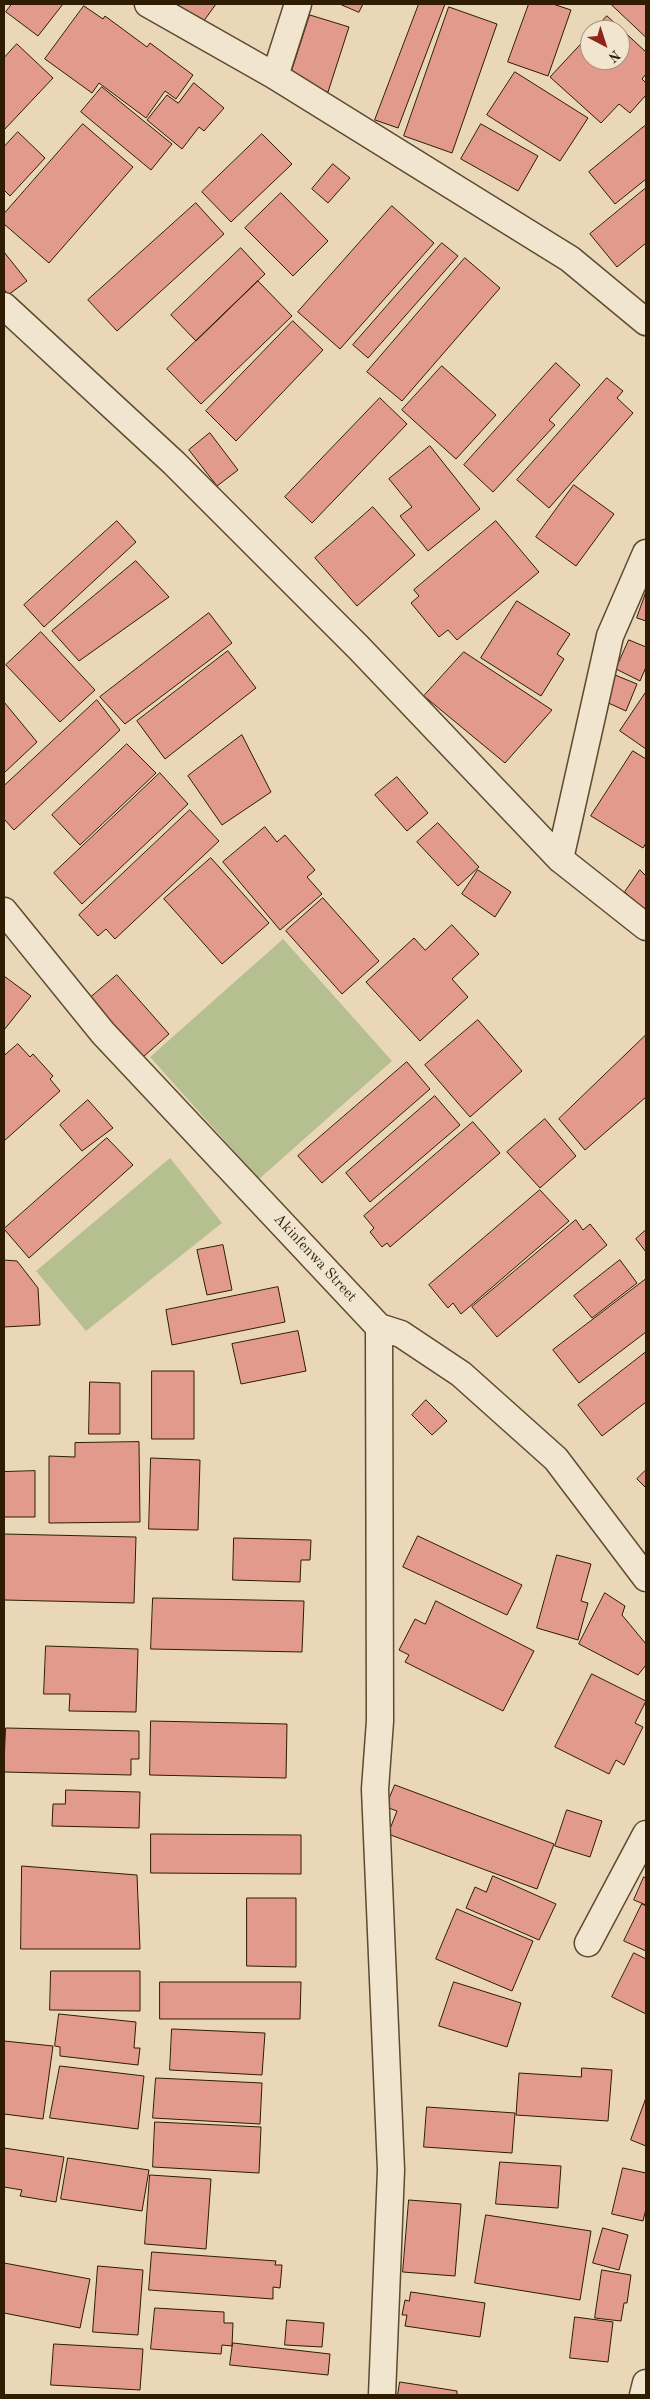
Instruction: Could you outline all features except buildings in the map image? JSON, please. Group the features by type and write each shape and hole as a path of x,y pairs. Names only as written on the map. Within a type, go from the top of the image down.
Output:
{"street":[{"path":"148,4 275,76 570,259 646,322"},
{"path":"275,76 298,4"},
{"path":"4,306 174,463 359,648 560,859 646,927"},
{"path":"560,859 610,636 646,553"},
{"name":"Akinfenwa Street","path":"4,911 103,1033 380,1327 401,1334 461,1374 556,1459 646,1578"},
{"path":"380,1327 380,1721 375,1789 390,2170 382,2395"},
{"path":"588,1943 646,1834"},
{"path":"643,2395 646,2383"}],"green space":[{"path":"283,939 392,1061 259,1179 150,1057"},
{"path":"170,1158 222,1223 86,1331 36,1271"}]}
